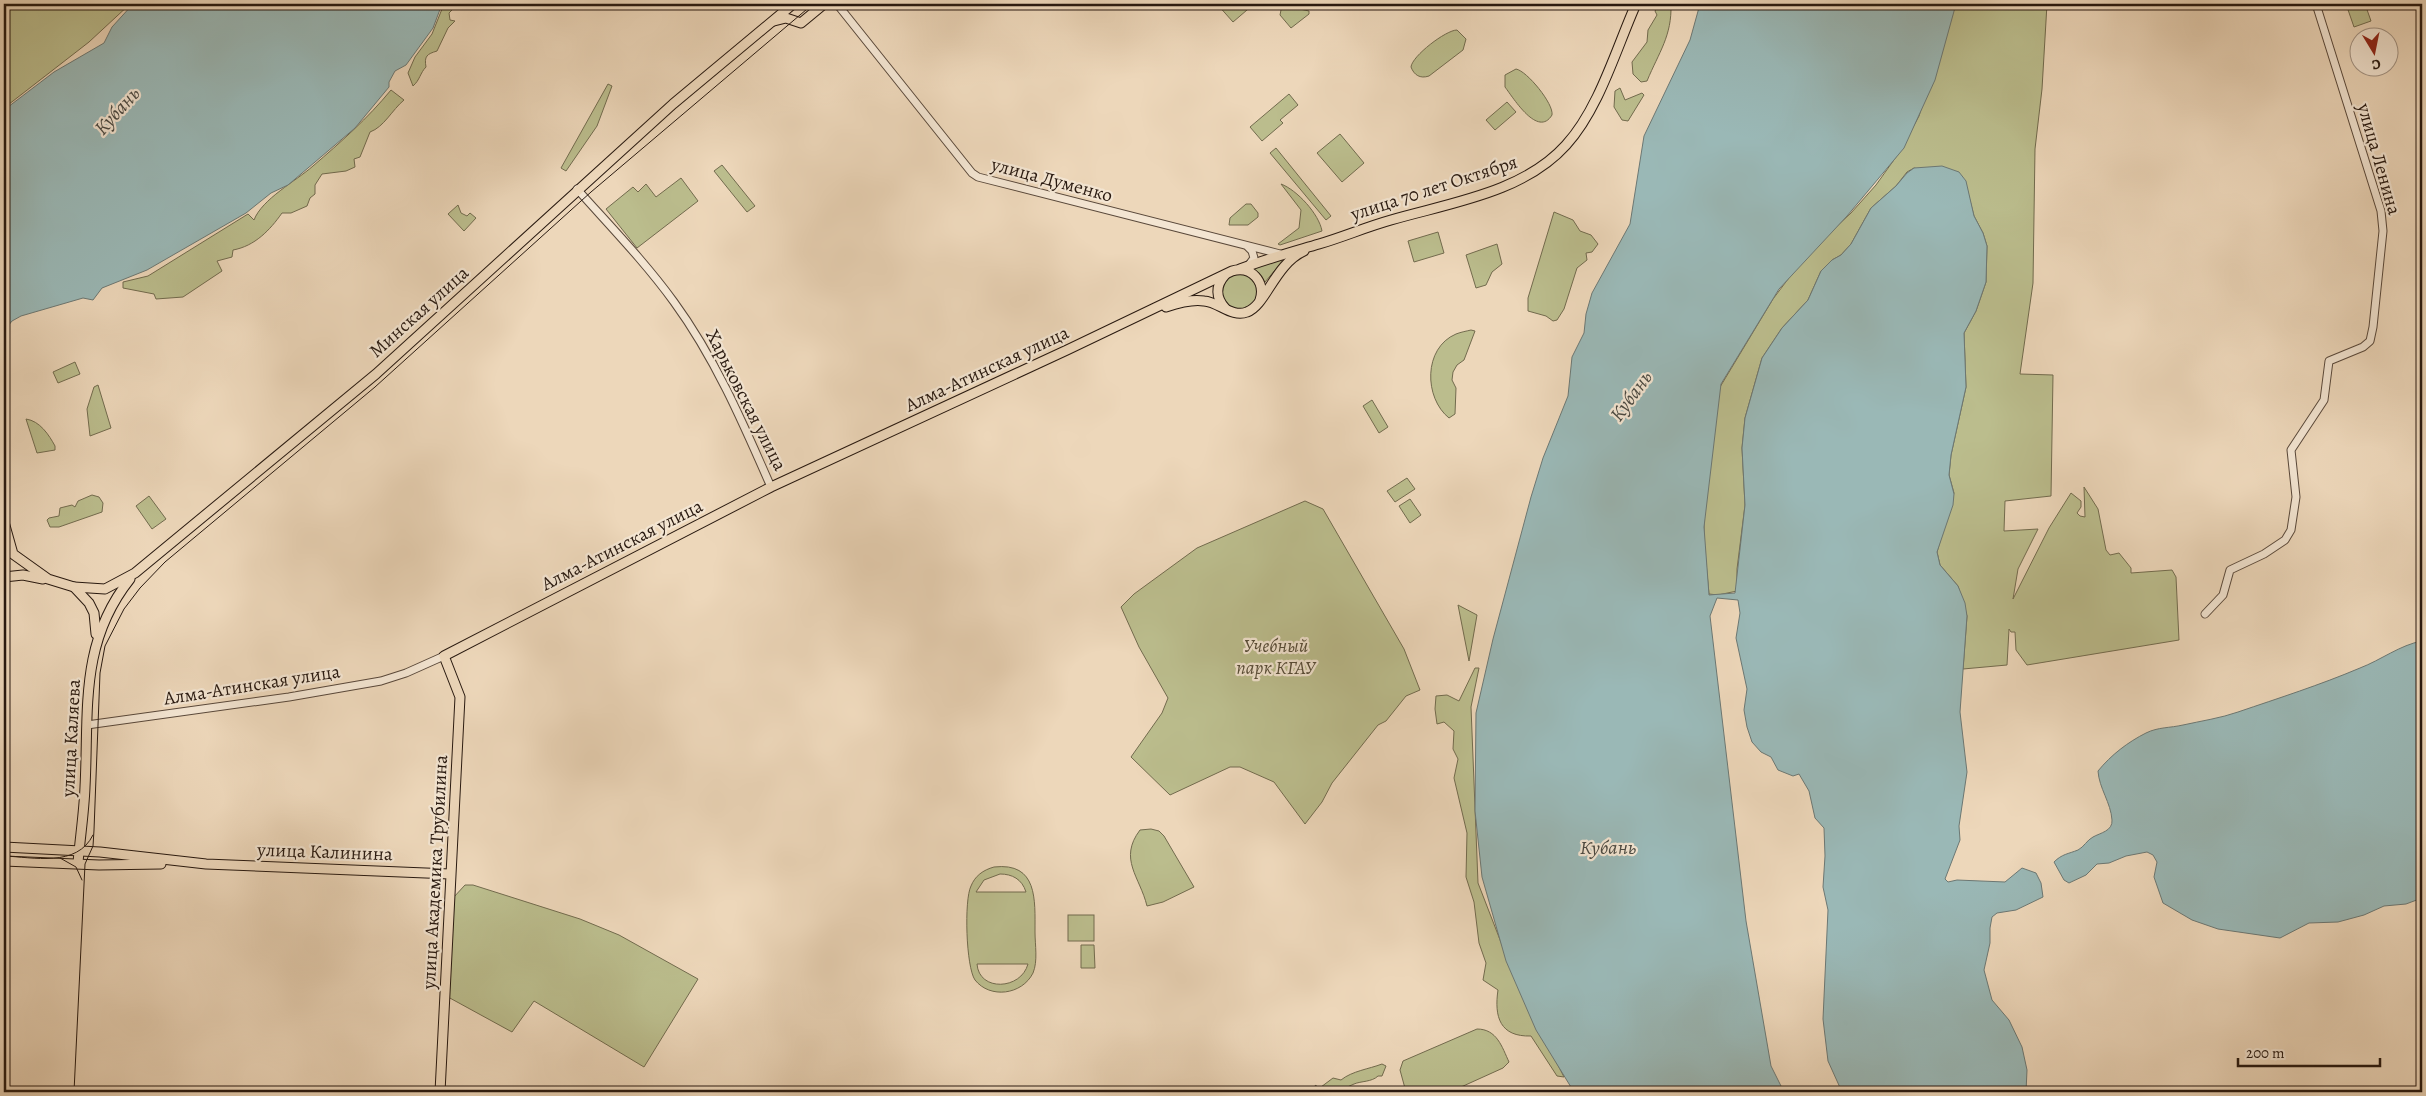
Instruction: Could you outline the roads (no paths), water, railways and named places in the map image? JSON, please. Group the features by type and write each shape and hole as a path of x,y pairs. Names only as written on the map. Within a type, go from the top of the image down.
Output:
{"main road":[{"path":"790,20 790,12 794,4"},
{"name":"Минская улица","path":"74,587 105,589 135,573 376,374 577,189 695,85 794,4"},
{"path":"768,24 783,18 801,22 824,4"},
{"name":"улица 70 лет Октября","path":"1244,267 1285,256 1376,224 1498,188 1532,172 1564,147 1588,114 1636,4"},
{"name":"Алма-Атинская улица","path":"1147,312 1196,300 1214,303 1229,311 1245,312 1255,307 1279,270 1285,256"},
{"path":"1244,267 1258,280 1261,290 1260,300"},
{"name":"Алма-Атинская улица","path":"444,656 771,487 1244,267"},
{"path":"1226,274 1219,282 1218,293 1221,303 1229,311"},
{"path":"4,522 15,568 4,576"},
{"path":"13,554 48,580"},
{"name":"улица Каляева","path":"96,642 109,611 135,573"},
{"path":"4,576 23,575 74,587"},
{"name":"улица Каляева","path":"74,587 89,603 94,613 96,642 87,725 81,836 83,864"},
{"name":"улица Академика Трубилина","path":"440,1092 460,697 444,656"},
{"name":"улица Калинина","path":"4,847 83,851 198,863"},
{"name":"улица Калинина","path":"4,860 83,864 198,863 450,874"}],"street":[{"name":"улица Думенко","path":"837,4 972,173 978,177 1285,256"},
{"name":"улица Ленина","path":"2205,614 2223,594 2230,570 2264,554 2285,540 2291,530 2296,497 2291,450 2324,400 2329,361 2364,347 2370,341 2373,327 2382,231 2381,212 2316,4"},
{"name":"Харьковская улица","path":"577,189 630,248 674,302 709,357 771,487"},
{"path":"1244,267 1254,254 1248,246"},
{"name":"Алма-Атинская улица","path":"87,725 289,697 381,681 406,673 444,656"}],"water":[{"name":"Кубань","path":"133,4 442,4 433,28 406,65 395,71 389,82 389,87 355,128 288,185 271,193 246,213 147,270 102,288 93,300 83,298 21,316 12,321 4,331 4,110 54,72 104,43 112,27"},
{"path":"1700,4 1956,4 1935,80 1904,148 1847,216 1779,289 1721,384 1704,527 1709,595 1735,593 1745,505 1742,448 1745,418 1762,358 1782,328 1808,300 1821,271 1851,244 1871,208 1896,186 1907,173 1914,168 1942,166 1959,172 1966,181 1974,216 1987,246 1986,282 1976,311 1964,333 1966,387 1951,455 1949,475 1954,494 1953,505 1937,552 1940,565 1958,586 1965,603 1967,616 1960,712 1967,772 1959,826 1960,840 1945,879 1948,882 1957,880 2005,882 2022,868 2036,873 2041,883 2043,897 2016,910 1997,913 1992,917 1990,943 1984,970 1992,1000 2009,1020 2022,1047 2027,1070 2026,1092 1842,1092 1828,1061 1823,1019 1828,910 1823,887 1824,828 1815,818 1809,791 1799,774 1793,776 1778,770 1771,757 1761,752 1752,742 1744,710 1747,689 1736,638 1740,613 1738,600 1717,598 1710,616 1746,921 1771,1066 1784,1092 1574,1092 1536,1030 1506,961 1482,877 1475,811 1476,713 1493,639 1531,497 1543,458 1568,396 1572,357 1584,333 1586,314 1592,293 1630,224 1644,136 1690,40"},
{"path":"2422,641 2422,898 2406,904 2384,906 2364,915 2338,922 2309,923 2280,938 2218,929 2192,920 2163,903 2154,877 2157,862 2153,855 2147,852 2126,856 2109,863 2097,864 2086,875 2069,883 2064,880 2054,862 2062,856 2080,849 2091,838 2106,831 2112,824 2111,814 2100,783 2098,771 2114,754 2133,740 2155,730 2238,712 2330,680 2368,665 2398,649"}],"tram line":[{"path":"74,1092 85,864 93,846 94,830 100,673 105,646 124,609 140,588 165,562 375,387 591,192 813,4"},
{"path":"4,856 41,858 65,856 76,852 86,845 93,835"},
{"path":"60,858 76,867 82,880"}],"park label":[{"name":"Учебный парк КГАУ","path":"1276,657"}]}
